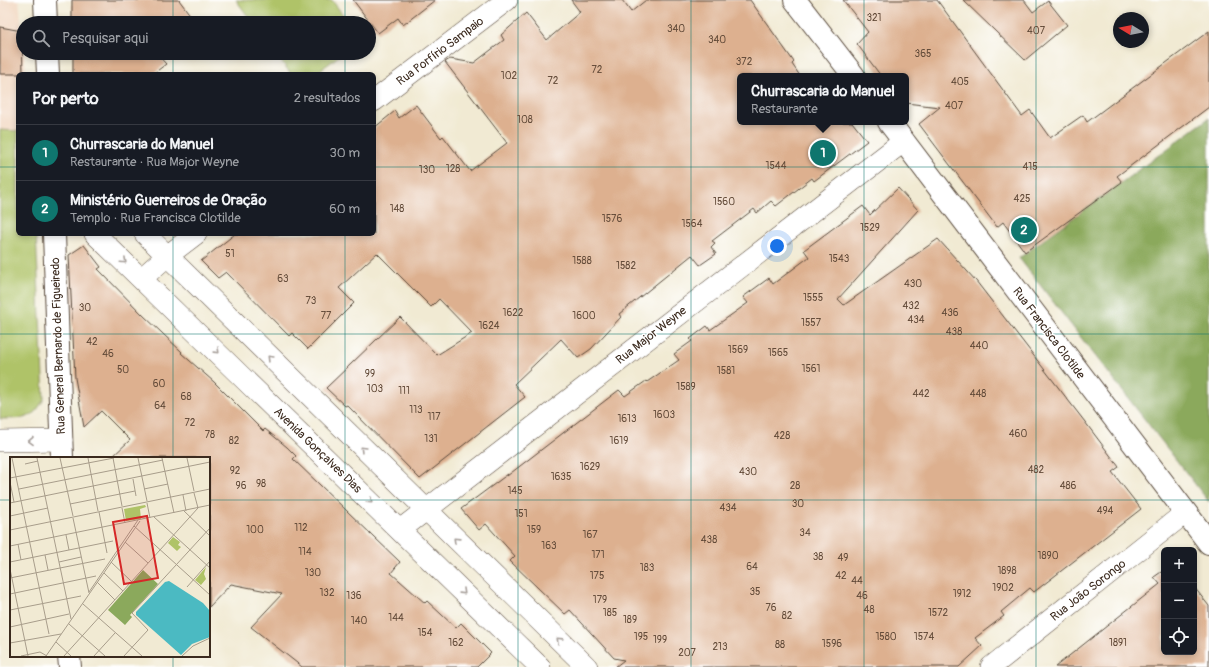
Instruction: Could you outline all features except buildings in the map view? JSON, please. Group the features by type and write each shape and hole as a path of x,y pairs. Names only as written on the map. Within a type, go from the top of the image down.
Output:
{"street":[{"path":"45,0 46,16"},
{"name":"Rua Porfírio Sampaio","path":"376,99 507,0"},
{"path":"795,0 852,73"},
{"path":"47,60 48,72"},
{"name":"Rua Francisca Clotilde","path":"891,125 1209,543"},
{"name":"Rua Major Weyne","path":"400,530 424,509 904,141"},
{"name":"Rua General Bernardo de Figueiredo","path":"54,236 62,449"},
{"name":"Avenida Gonçalves Dias","path":"97,236 540,667"},
{"path":"147,236 587,667"},
{"path":"142,278 167,256 193,236"},
{"path":"0,441 62,449"},
{"name":"Rua João Sorongo","path":"991,667 1185,513"},
{"path":"69,657 70,667"}],"shaded area":[{"path":"0,0 19,0 21,16 16,16 16,60 25,60 26,72 16,72 16,131 0,130"}],"green space":[{"path":"236,0 332,0 344,16 248,16"},
{"path":"280,60 334,60 318,72 289,72"},
{"path":"1209,118 1209,502 1019,258"},
{"path":"0,130 16,131 16,236 36,236 44,399 35,412 31,415 15,419 0,419"}],"place":[{"name":"Churrascaria do Manuel","path":"823,153"},
{"name":"Ministério Guerreiros de Oração","path":"1024,230"}]}
